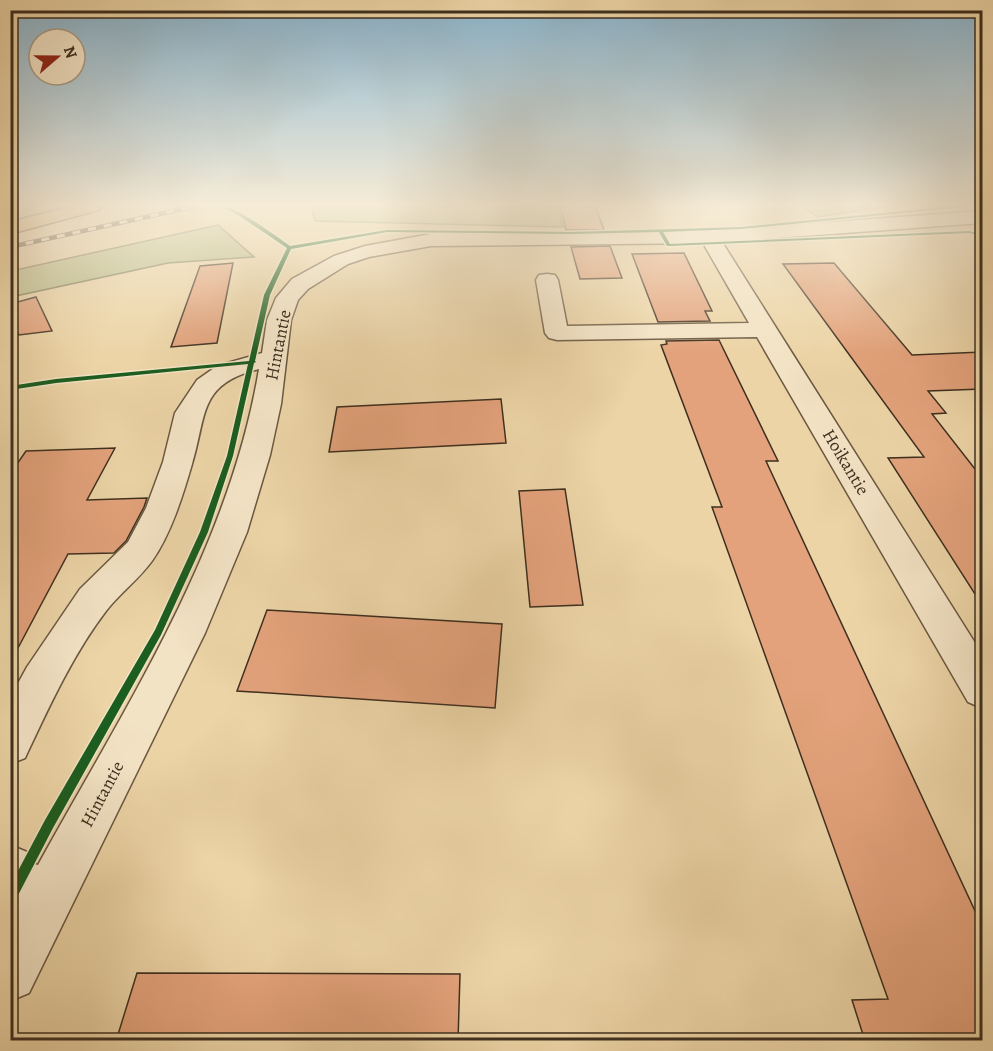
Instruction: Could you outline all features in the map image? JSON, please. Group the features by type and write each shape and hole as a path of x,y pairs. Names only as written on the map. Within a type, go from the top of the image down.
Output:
{"street":[{"name":"Hintantie","path":"10,974 30,881 186,633 230,531 255,455 267,404 279,320 287,298 300,284 319,271 358,255"},
{"name":"Hoikantie","path":"720,255 982,689"},
{"path":"547,280 558,333 767,330"},
{"path":"10,743 41,680 93,600 140,551 162,508 178,462 189,413 206,387 226,372 253,362 273,359"}],"green space":[{"path":"83,255 252,255 254,257 168,263 11,297 11,271"}],"building":[{"path":"573,255 613,255 622,278 580,279"},
{"path":"632,255 685,255 712,311 705,311 710,321 658,322"},
{"path":"233,263 217,343 171,347 200,266"},
{"path":"834,263 912,355 982,352 982,389 928,391 946,413 932,414 982,478 982,605 888,458 924,457 783,264"},
{"path":"36,297 52,331 19,335 10,317 10,304"},
{"path":"719,340 778,461 766,461 982,926 982,1041 865,1041 852,1000 888,999 712,507 722,507 661,345 667,344 666,341"},
{"path":"501,399 506,443 329,452 337,407"},
{"path":"115,448 87,500 147,498 144,507 126,541 114,553 68,554 10,663 10,474 26,451"},
{"path":"565,489 583,605 530,607 519,491"},
{"path":"267,610 502,624 495,708 237,691"},
{"path":"137,973 460,974 458,1041 116,1041"}],"cycle path":[{"path":"10,899 49,824 158,632 204,532 230,456 267,295 286,255"},
{"path":"10,388 56,381 253,362"}]}
